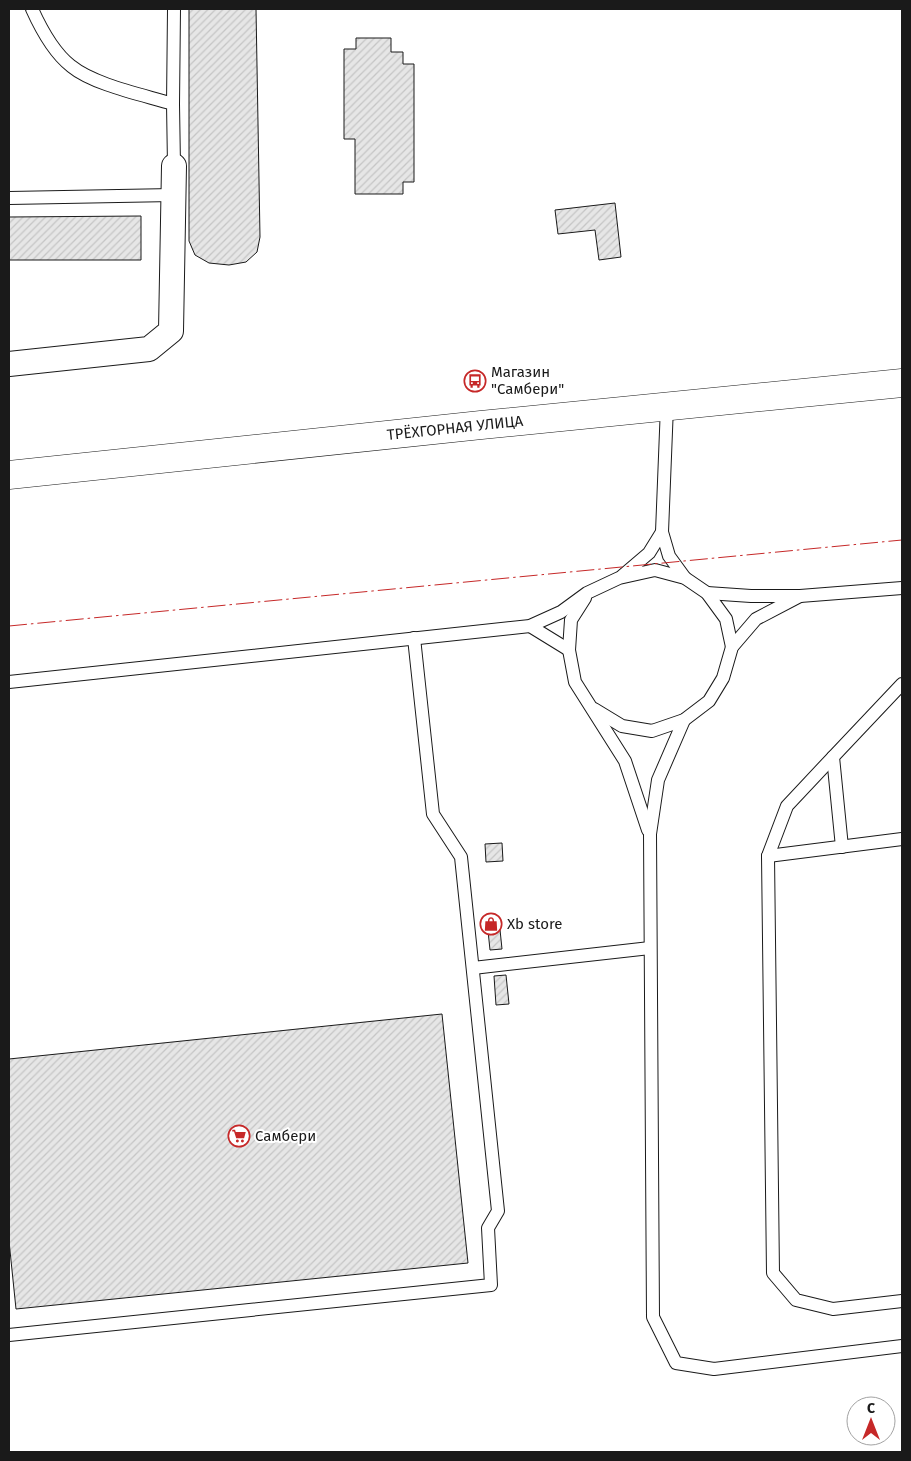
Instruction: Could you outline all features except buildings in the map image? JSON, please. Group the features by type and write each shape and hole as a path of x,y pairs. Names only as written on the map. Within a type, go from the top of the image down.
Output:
{"highway":[{"name":"ТРЁХГОРНАЯ УЛИЦА","path":"9,475 902,383"}],"street":[{"path":"9,364 149,349 171,330 174,166"}],"lane":[{"path":"32,9 41,29 70,66 91,79 173,104"},
{"path":"174,9 174,166"},
{"path":"9,198 172,195"},
{"path":"667,406 662,532 669,556 685,578"},
{"path":"9,682 530,626 561,612 587,594 619,578 649,553 662,532"},
{"path":"619,578 655,570 685,578 707,593 726,619 732,646"},
{"path":"707,593 751,596 800,596 902,588"},
{"path":"587,594 571,620 570,650 575,682 594,709 625,761 650,834"},
{"path":"594,709 622,726 652,731 684,720 710,701 723,678 732,646 756,619 800,596"},
{"path":"530,626 570,650"},
{"path":"9,1335 492,1286 488,1228 498,1211 461,857 433,814 414,638"},
{"path":"902,684 787,806 768,856 773,1273 796,1300 833,1309 902,1301"},
{"path":"684,720 658,780 650,834 653,1317 676,1363 714,1369 902,1346"},
{"path":"833,757 842,847"},
{"path":"768,856 902,839"},
{"path":"473,968 650,948"}],"power":[{"path":"9,626 902,540"}],"place":[{"name":"Магазин \"Самбери\"","path":"475,381"},
{"name":"Xb store","path":"491,924"},
{"name":"Самбери","path":"239,1136"}]}
